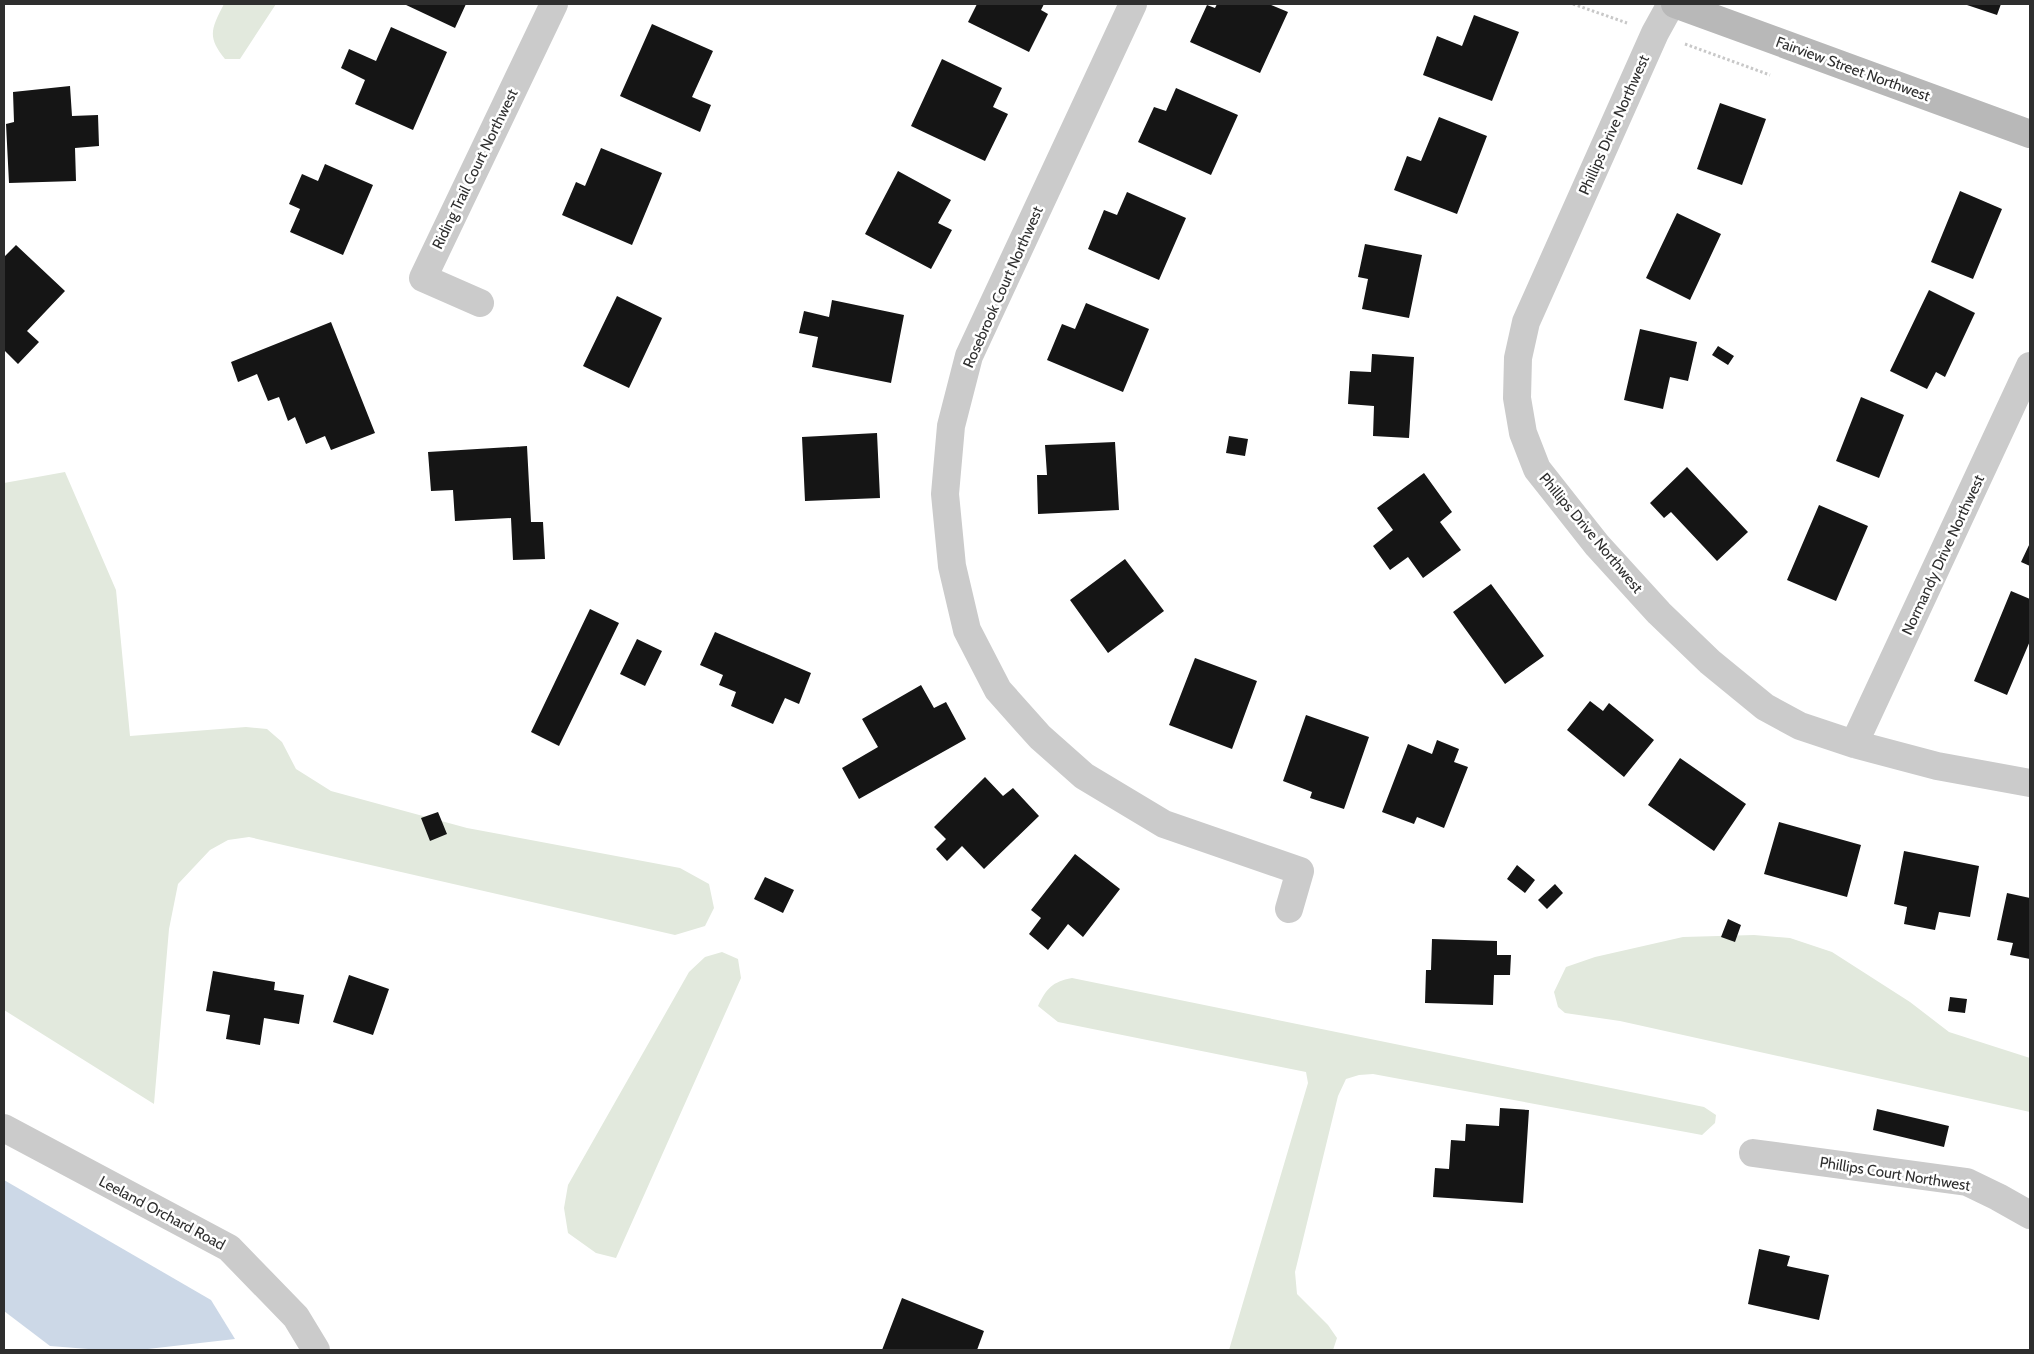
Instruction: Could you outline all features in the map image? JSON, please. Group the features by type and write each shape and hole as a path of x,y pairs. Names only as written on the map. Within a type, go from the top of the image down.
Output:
{"street":[{"name":"Riding Trail Court Northwest","path":"480,303 423,278 554,4"},
{"name":"Rosebrook Court Northwest","path":"1133,4 969,356 951,426 945,494 952,566 967,630 998,690 1040,737 1084,776 1164,824 1300,871 1289,909"},
{"name":"Phillips Drive Northwest","path":"1671,4 1655,34 1526,322 1518,358 1517,398 1523,433 1537,468 1597,545 1659,613 1710,662 1765,707 1800,726 1854,744 1937,766 2030,783"},
{"name":"Fairview Street Northwest","path":"1675,4 2030,134"},
{"name":"Normandy Drive Northwest","path":"1854,744 2030,366"},
{"name":"Leeland Orchard Road","path":"4,1128 229,1248 296,1317 316,1350"},
{"name":"Phillips Court Northwest","path":"1753,1153 1967,1182 2030,1215"}],"shaded area":[{"path":"224,4 276,4 240,59 225,59 213,39 216,20"},
{"path":"65,472 116,590 130,736 246,727 267,729 282,742 296,769 331,791 467,828 680,868 709,884 714,908 705,926 675,935 249,837 228,840 210,850 178,884 169,929 154,1104 4,1010 4,483"},
{"path":"1754,935 1790,938 1832,952 1910,1002 1949,1032 2030,1058 2030,1112 1620,1021 1565,1013 1558,1007 1554,992 1566,967 1595,957 1683,937"},
{"path":"722,952 738,959 741,978 616,1258 596,1253 568,1233 564,1208 568,1185 689,972 705,957"},
{"path":"1072,978 1704,1107 1716,1115 1715,1123 1702,1135 1373,1074 1359,1075 1346,1079 1338,1096 1295,1272 1297,1294 1328,1325 1337,1338 1333,1350 1229,1350 1308,1083 1306,1072 1058,1022 1038,1006 1051,987"}],"water":[{"path":"4,1180 211,1300 235,1339 139,1350 101,1350 50,1346 4,1311"}],"building":[{"path":"404,4 466,4 455,28"},
{"path":"977,4 1044,4 1041,10 1048,14 1029,52 968,22"},
{"path":"1217,4 1269,4 1288,12 1260,73 1190,42 1207,5 1215,8"},
{"path":"1964,4 2001,4 1997,15"},
{"path":"1474,15 1519,32 1492,101 1423,75 1437,36 1462,46"},
{"path":"652,24 713,51 692,97 711,105 700,132 620,96"},
{"path":"391,27 447,52 413,130 355,104 365,80 341,68 349,49 376,61"},
{"path":"942,59 1002,88 993,107 1008,114 985,161 911,126"},
{"path":"70,86 72,116 98,115 99,146 75,148 76,181 9,183 6,124 14,122 13,92"},
{"path":"1176,88 1238,115 1211,175 1138,142 1154,107 1166,111"},
{"path":"1720,103 1766,119 1742,185 1697,169"},
{"path":"1439,117 1487,136 1457,214 1394,190 1407,156 1421,161"},
{"path":"601,148 662,173 632,245 562,215 576,182 585,186"},
{"path":"325,164 373,185 343,255 290,232 300,209 289,204 302,174 318,181"},
{"path":"898,171 951,200 938,223 952,230 931,269 865,234"},
{"path":"1960,191 2002,209 1973,279 1931,262"},
{"path":"1127,192 1186,218 1159,280 1088,249 1104,210 1117,215"},
{"path":"1677,213 1721,234 1690,300 1646,278"},
{"path":"1365,244 1422,255 1409,318 1362,309 1368,279 1358,277"},
{"path":"16,245 65,291 27,331 39,342 18,364 4,350 4,257"},
{"path":"1929,290 1975,313 1945,377 1936,372 1927,389 1890,371"},
{"path":"617,296 662,318 629,388 583,366"},
{"path":"832,300 904,315 891,383 812,367 818,337 799,333 804,311 829,317"},
{"path":"1086,303 1149,329 1123,392 1047,360 1062,324 1075,329"},
{"path":"331,322 375,433 331,450 325,436 306,444 295,417 288,421 279,397 268,401 257,374 238,382 231,362"},
{"path":"1640,329 1697,342 1688,381 1670,377 1663,409 1624,400"},
{"path":"1718,346 1734,356 1728,365 1712,355"},
{"path":"1372,354 1414,357 1409,438 1373,436 1374,406 1348,404 1350,371 1371,372"},
{"path":"1861,397 1904,415 1879,478 1836,461"},
{"path":"877,433 880,498 805,501 802,437"},
{"path":"1229,436 1248,439 1245,456 1226,453"},
{"path":"1115,442 1119,510 1038,514 1037,475 1047,475 1045,445"},
{"path":"527,446 531,522 543,522 545,559 513,560 511,518 455,521 453,490 431,491 428,452"},
{"path":"1687,467 1748,532 1717,561 1671,512 1664,518 1650,503"},
{"path":"1424,473 1452,512 1440,522 1461,550 1423,578 1408,557 1390,570 1373,546 1393,530 1377,508"},
{"path":"1819,505 1868,526 1836,601 1787,580"},
{"path":"2030,543 2030,566 2021,562"},
{"path":"1125,559 1164,611 1108,653 1070,600"},
{"path":"1491,584 1544,656 1505,684 1453,612"},
{"path":"2011,591 2030,599 2030,641 2007,695 1974,681"},
{"path":"590,609 619,623 559,746 531,732"},
{"path":"715,632 811,673 799,704 785,698 773,724 731,706 736,692 719,685 723,675 700,665"},
{"path":"637,639 662,651 645,686 620,674"},
{"path":"1195,658 1257,681 1232,749 1169,725"},
{"path":"921,685 934,708 946,702 966,739 859,799 842,768 878,747 862,719"},
{"path":"1590,701 1603,711 1609,703 1654,740 1624,777 1567,730"},
{"path":"1306,715 1369,737 1344,809 1310,798 1312,792 1283,781"},
{"path":"1437,740 1459,749 1454,762 1468,767 1444,828 1417,817 1414,824 1382,812 1408,744 1432,754"},
{"path":"1680,758 1746,804 1714,851 1648,805"},
{"path":"985,777 1003,796 1013,788 1039,816 984,869 962,846 947,861 936,849 946,839 934,827"},
{"path":"438,812 447,834 430,841 421,818"},
{"path":"1779,822 1861,845 1847,897 1764,874"},
{"path":"1904,851 1979,866 1970,917 1939,912 1935,930 1904,924 1907,907 1894,904"},
{"path":"1075,854 1120,889 1083,937 1068,924 1048,950 1029,934 1041,918 1031,910"},
{"path":"1517,865 1535,880 1525,893 1507,879"},
{"path":"765,877 794,890 783,913 754,899"},
{"path":"1555,884 1563,893 1547,909 1538,900"},
{"path":"2007,893 2030,898 2030,959 2010,955 2013,943 1997,940"},
{"path":"1728,919 1741,925 1735,942 1721,937"},
{"path":"1432,939 1497,941 1497,955 1511,955 1510,975 1494,975 1493,1005 1425,1003 1426,970 1431,970"},
{"path":"213,971 275,982 274,990 304,995 299,1024 264,1018 260,1045 226,1039 230,1015 206,1011"},
{"path":"349,975 389,989 373,1035 333,1022"},
{"path":"1950,997 1967,999 1965,1013 1948,1011"},
{"path":"1500,1108 1529,1110 1523,1203 1433,1197 1435,1168 1449,1169 1451,1140 1465,1141 1466,1124 1499,1126"},
{"path":"1877,1109 1949,1126 1944,1147 1873,1130"},
{"path":"1759,1249 1790,1256 1787,1266 1829,1275 1819,1320 1748,1304"},
{"path":"902,1298 984,1331 977,1350 882,1350"}]}
